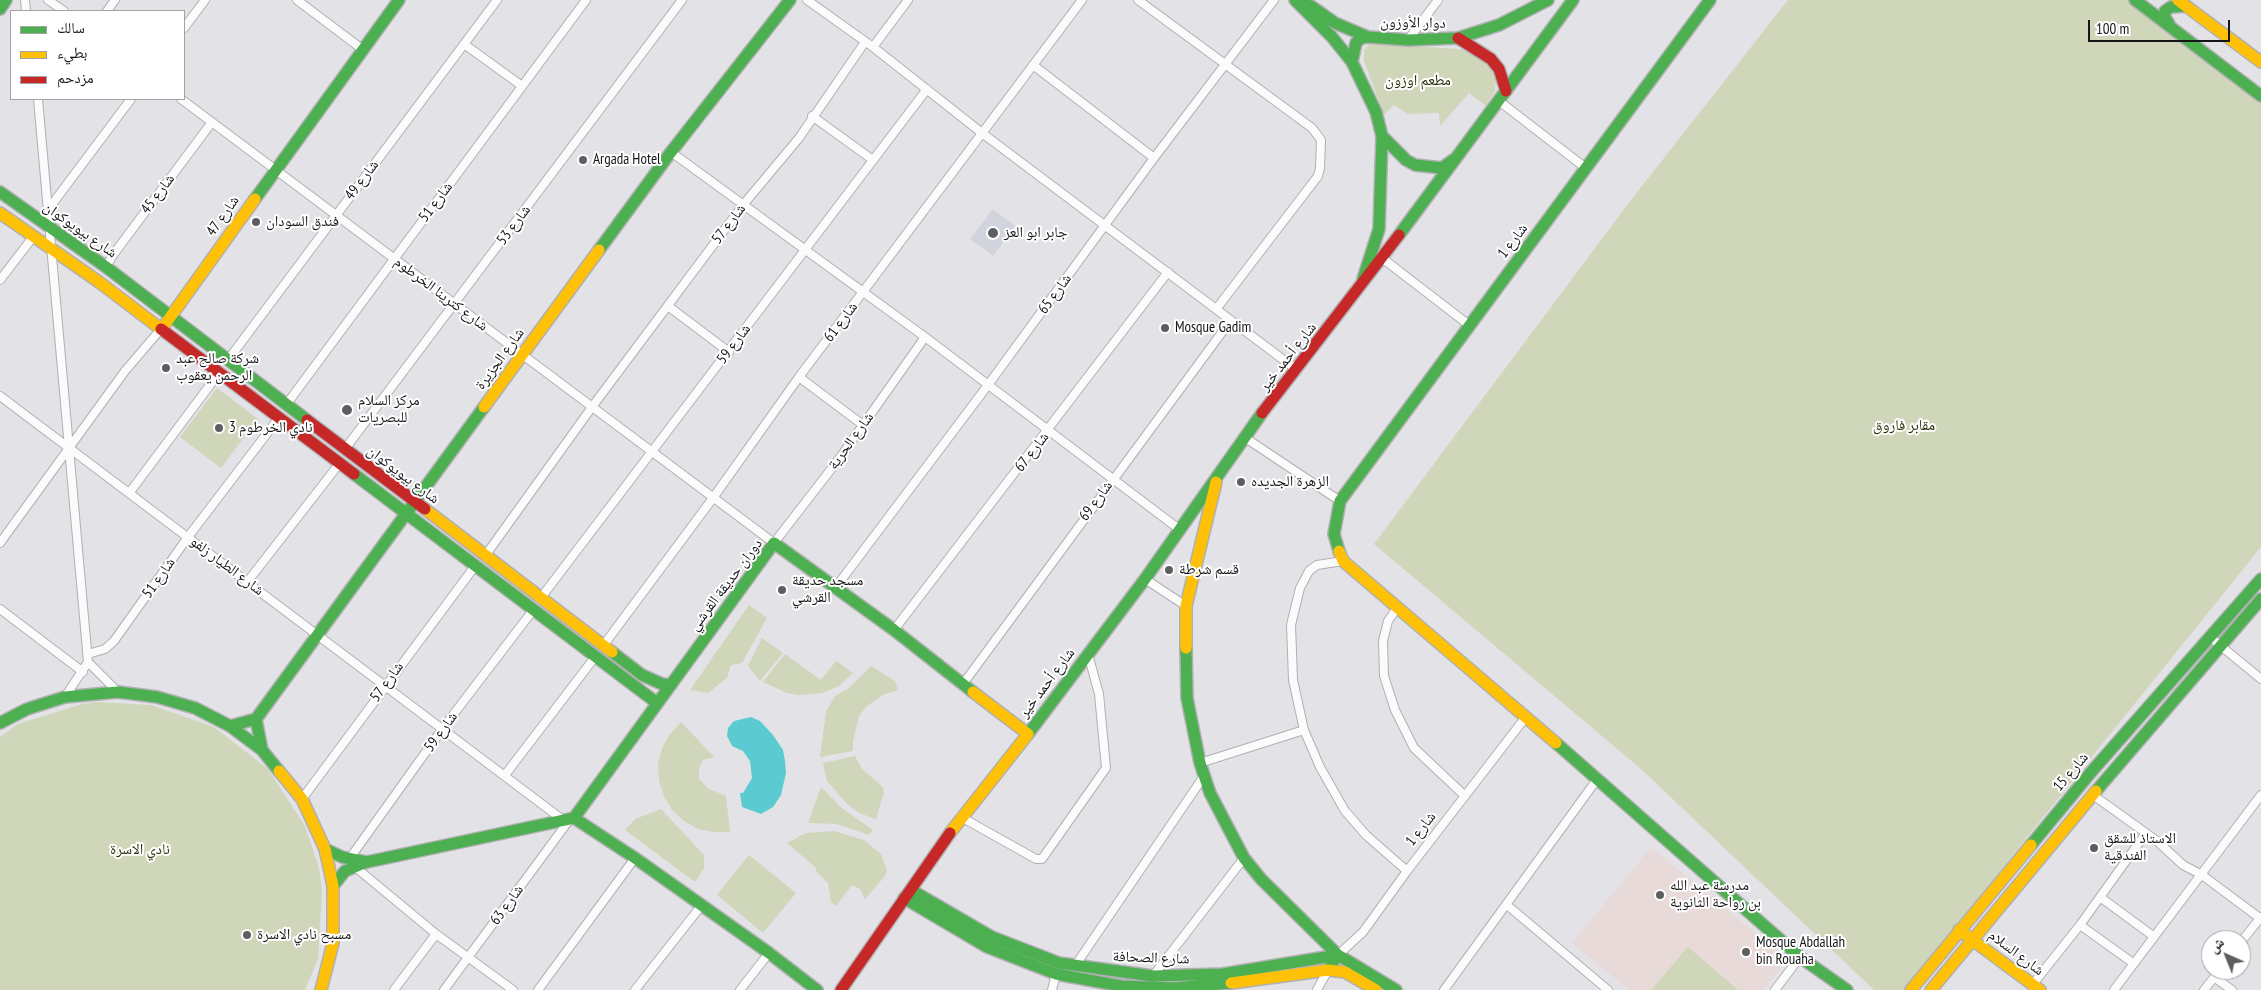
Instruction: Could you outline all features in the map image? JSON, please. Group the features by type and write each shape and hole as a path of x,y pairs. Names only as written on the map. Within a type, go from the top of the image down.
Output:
{"street":[{"path":"0,9 6,0"},
{"path":"48,0 63,10"},
{"path":"185,27 204,0"},
{"path":"297,0 362,50"},
{"name":"شارع 47","path":"0,543 125,372 170,317 275,169 399,0"},
{"name":"شارع 49","path":"228,360 497,0"},
{"name":"شارع 51","path":"286,405 586,0"},
{"name":"شارع 53","path":"345,449 682,0"},
{"name":"شارع الجزيرة","path":"772,19 782,0"},
{"name":"شارع الجزيرة","path":"256,719 407,516 415,501 671,152 772,19 790,0"},
{"path":"807,0 928,89 982,133 1297,370"},
{"path":"873,48 908,0"},
{"name":"شارع 61","path":"603,646 713,498 799,377 1082,0"},
{"path":"1138,0 1317,132 1321,140 1318,176 1217,308"},
{"name":"شارع 65","path":"836,587 988,385 1154,158 1274,0"},
{"path":"1408,40 1438,0"},
{"name":"دوار الأوزون","path":"1305,5 1335,23 1368,37 1408,40 1458,38 1499,25 1532,10 1548,0"},
{"name":"شارع أحمد خير","path":"1028,734 1145,579 1244,437 1360,288 1573,0"},
{"name":"شارع 1","path":"1340,501 1469,325 1587,170 1710,0"},
{"path":"2135,0 2261,96"},
{"path":"2174,30 2164,14 2171,7 2182,3 2261,62"},
{"path":"1305,5 1352,62 1376,112 1382,136 1380,229 1360,288"},
{"path":"1352,62 1356,43 1361,38 1368,37"},
{"path":"1458,38 1491,59 1499,69 1503,96 1587,170"},
{"name":"شارع 57","path":"485,556 592,407 743,205 799,138 812,116 865,42"},
{"path":"464,44 522,86"},
{"path":"1033,65 1154,158"},
{"name":"شارع 59","path":"352,862 443,728 928,89"},
{"path":"38,100 88,658 83,672 66,697"},
{"path":"48,211 130,100"},
{"name":"شارع كترينا الخرطوم","path":"182,100 774,543"},
{"path":"812,116 873,160"},
{"name":"شارع 45","path":"106,266 112,254 212,122"},
{"path":"1382,136 1406,160 1427,168 1442,168 1462,152"},
{"path":"671,152 925,337 1048,432 1179,529"},
{"name":"شارع بيويوكوان","path":"0,192 106,266 170,317 415,501 485,556 595,657 657,703"},
{"name":"شارع بيويوكوان","path":"0,213 99,282 160,330 475,566 603,646 642,675 652,681 671,685"},
{"path":"0,280 32,237"},
{"path":"1382,258 1469,325"},
{"name":"شارع 67","path":"894,630 1048,432 1168,272"},
{"path":"668,306 729,352"},
{"name":"شارع 69","path":"963,684 1112,479 1231,320"},
{"name":"شارع الحرية","path":"774,543 863,425 925,337"},
{"path":"130,492 219,373"},
{"path":"799,377 863,425"},
{"name":"شارع الطيار زلفو","path":"1,400 130,492 504,775 569,819"},
{"name":"شارع 51","path":"88,658 114,641 188,536 278,419"},
{"path":"1244,437 1340,501 1334,534 1337,550 1343,562 1598,778 1800,956 1847,990"},
{"path":"248,581 339,464"},
{"path":"1218,474 1186,606 1185,655 1187,698 1204,776 1244,858 1277,896 1318,933 1338,955 1348,959 1396,990"},
{"name":"دوران حديقة القرشي","path":"569,819 671,685 774,543 894,630 1028,734"},
{"path":"1343,562 1317,565 1309,571 1300,588 1293,606 1290,642 1293,680 1304,730 1320,766 1345,811 1366,835 1407,871"},
{"name":"شارع 57","path":"302,799 475,566"},
{"path":"1145,579 1186,606"},
{"name":"شارع 15","path":"1911,990 2092,771 2261,579"},
{"name":"شارع 15","path":"1931,990 2093,795 2261,599"},
{"path":"1398,608 1388,621 1384,631 1383,649 1384,676 1395,710 1414,748 1465,796"},
{"path":"0,609 83,672"},
{"path":"2210,637 2261,679"},
{"path":"961,817 1036,860 1042,859 1106,768 1099,694 1088,654"},
{"path":"504,775 595,657"},
{"path":"88,658 118,692"},
{"path":"0,723 27,709 66,697 118,692 157,697 194,708 230,726 262,750 302,799 325,849 333,886 333,943 321,990"},
{"name":"شارع 1","path":"1338,955 1363,932 1407,871 1525,718"},
{"path":"230,726 256,719 262,750"},
{"path":"1200,763 1304,730"},
{"path":"841,990 961,817 1028,734"},
{"path":"1075,966 1204,776"},
{"path":"1444,990 1507,906 1598,778"},
{"path":"2093,795 2183,864 2202,875 2261,918 2251,930"},
{"path":"2114,990 2261,795"},
{"path":"333,886 352,862 367,862 569,819 635,858 769,953 817,990"},
{"name":"شارع 63","path":"444,990 569,819"},
{"path":"2036,987 2146,834"},
{"path":"325,849 352,862 436,934 513,990"},
{"path":"538,990 635,858"},
{"path":"1153,976 1244,858"},
{"name":"شارع الصحافة","path":"908,894 992,937 1029,953 1075,966 1153,976 1223,974 1338,955"},
{"name":"شارع الصحافة","path":"908,894 987,947 1056,974 1121,986 1174,988 1220,985 1328,970 1345,972 1376,990"},
{"path":"2100,897 2153,936"},
{"path":"635,990 701,906"},
{"path":"1507,906 1608,990"},
{"path":"2080,925 2133,964"},
{"name":"شارع السلام","path":"1959,930 2036,987"},
{"path":"394,990 436,934"},
{"path":"740,990 769,953"},
{"path":"1317,990 1338,955"},
{"path":"1775,990 1800,956"},
{"path":"1052,990 1056,974"},
{"path":"2204,990 2212,980"},
{"path":"2223,980 2232,990"}],"shaded area":[{"name":"جابر ابو العز","path":"993,209 1015,226 993,256 970,239"},
{"name":"مدرسة عبد الله بن رواحة الثانوية","path":"1651,847 1788,960 1763,990 1629,990 1572,943"}],"green space":[{"name":"مقابر فاروق","path":"1788,0 2134,0 2261,97 2261,547 1904,990 1874,990 1641,769 1374,544 1631,200"},
{"name":"مطعم اوزون","path":"1371,43 1472,50 1489,63 1496,75 1495,91 1486,106 1469,93 1440,126 1439,113 1408,114 1394,105 1384,115 1364,61 1364,50"},
{"name":"نادي الخرطوم 3","path":"217,388 258,419 221,468 180,437"},
{"path":"749,605 767,618 742,663 731,665 727,678 708,693 690,690"},
{"path":"762,638 783,653 760,681 748,666"},
{"path":"785,654 821,680 836,661 853,673 839,686 822,693 799,695 787,693 763,682"},
{"path":"871,666 895,681 898,690 883,695 867,706 859,716 853,741 853,751 820,757 826,712 835,696 849,688"},
{"name":"نادي الاسرة","path":"97,702 151,705 214,727 268,769 305,826 319,868 322,891 318,959 305,990 0,990 0,737 18,724 82,704"},
{"path":"681,722 714,757 703,760 699,769 699,779 709,789 726,796 730,832 698,829 684,821 672,810 664,796 659,781 658,764 662,748 670,734"},
{"path":"855,756 862,769 883,787 884,792 876,819 859,813 846,803 827,781 823,763"},
{"path":"821,787 843,809 873,830 869,835 837,824 808,823"},
{"path":"661,809 704,855 704,868 695,882 625,830 635,819"},
{"path":"834,831 864,840 881,854 887,870 885,876 865,899 860,889 852,885 836,906 831,902 828,883 816,871 816,868 787,843 806,833"},
{"path":"749,855 796,893 763,933 717,895"},
{"path":"1688,947 1738,990 1651,990"}],"water":[{"path":"751,717 760,721 773,735 783,750 785,761 786,773 781,795 773,807 761,814 742,807 740,793 743,793 752,778 750,761 743,751 732,746 727,736 728,728 734,721"}],"traffic: fast":[{"path":"0,9 6,0"},
{"path":"255,199 399,0"},
{"path":"599,250 671,152 790,0"},
{"path":"1295,0 1332,37 1352,62 1376,112 1382,136 1379,229 1363,279"},
{"path":"1300,4 1311,6 1335,23 1368,37 1408,40 1458,38 1499,25 1548,0"},
{"path":"1399,235 1573,0"},
{"path":"1339,551 1334,534 1340,501 1710,0"},
{"path":"2135,0 2261,96"},
{"path":"2169,24 2164,16 2165,11 2171,7 2186,6"},
{"path":"1352,62 1356,43 1361,38 1368,37"},
{"path":"1382,136 1406,160 1415,165 1442,168 1453,160"},
{"path":"0,192 106,267 307,420"},
{"path":"230,726 256,719 484,407"},
{"path":"1028,734 1145,579 1262,413"},
{"path":"354,474 657,703"},
{"path":"574,818 774,543 894,630 973,692"},
{"path":"2031,845 2092,771 2261,579"},
{"path":"2096,791 2261,599"},
{"path":"1186,648 1187,698 1200,763 1210,793 1244,858 1261,879 1338,955 1328,970"},
{"path":"612,652 642,675 662,684 671,685"},
{"path":"0,723 27,709 65,697 118,692 157,697 195,708 230,726 262,750 279,771"},
{"path":"256,719 262,750"},
{"path":"1556,743 1800,957 1847,990"},
{"path":"574,818 635,858 769,953 817,990"},
{"path":"333,886 345,871 367,862 574,818"},
{"path":"325,849 342,857 367,862"},
{"path":"911,890 992,937 1059,963 1153,976 1223,974 1338,955 1396,990"},
{"path":"904,898 987,947 1056,974 1121,986 1174,988 1231,983"}],"traffic: slow":[{"path":"2178,0 2261,62"},
{"path":"166,323 255,199"},
{"path":"0,213 99,282 161,329"},
{"path":"484,407 599,250"},
{"path":"1186,648 1186,606 1216,482"},
{"path":"425,509 612,652"},
{"path":"1339,551 1343,561 1556,743"},
{"path":"950,833 1028,734 973,692"},
{"path":"279,771 302,799 325,849 333,886 333,943 321,990"},
{"path":"1931,990 2096,791"},
{"path":"1911,990 2031,845"},
{"path":"1959,930 2040,990"},
{"path":"1231,983 1328,970 1345,972 1376,990"}],"traffic: jam":[{"path":"1458,38 1491,59 1499,69 1506,91"},
{"path":"1262,413 1399,235"},
{"path":"161,329 354,474"},
{"path":"307,420 425,509"},
{"path":"841,990 950,833"}],"place":[{"name":"Argada Hotel","path":"583,160"},
{"name":"فندق السودان","path":"256,222"},
{"name":"جابر ابو العز","path":"993,233"},
{"name":"Mosque Gadim","path":"1165,328"},
{"name":"شركة صالح عبد الرحمن يعقوب","path":"166,368"},
{"name":"مركز السلام للبصريات","path":"347,410"},
{"name":"نادي الخرطوم 3","path":"219,428"},
{"name":"الزهرة الجديده","path":"1241,482"},
{"name":"قسم شرطة","path":"1169,570"},
{"name":"مسجد حديقة القرشي","path":"782,590"},
{"name":"الاستاذ للشقق الفندقية","path":"2094,848"},
{"name":"مدرسة عبد الله بن رواحة الثانوية","path":"1660,895"},
{"name":"مسبح نادي الاسرة","path":"247,935"},
{"name":"Mosque Abdallah bin Rouaha","path":"1746,952"}]}
